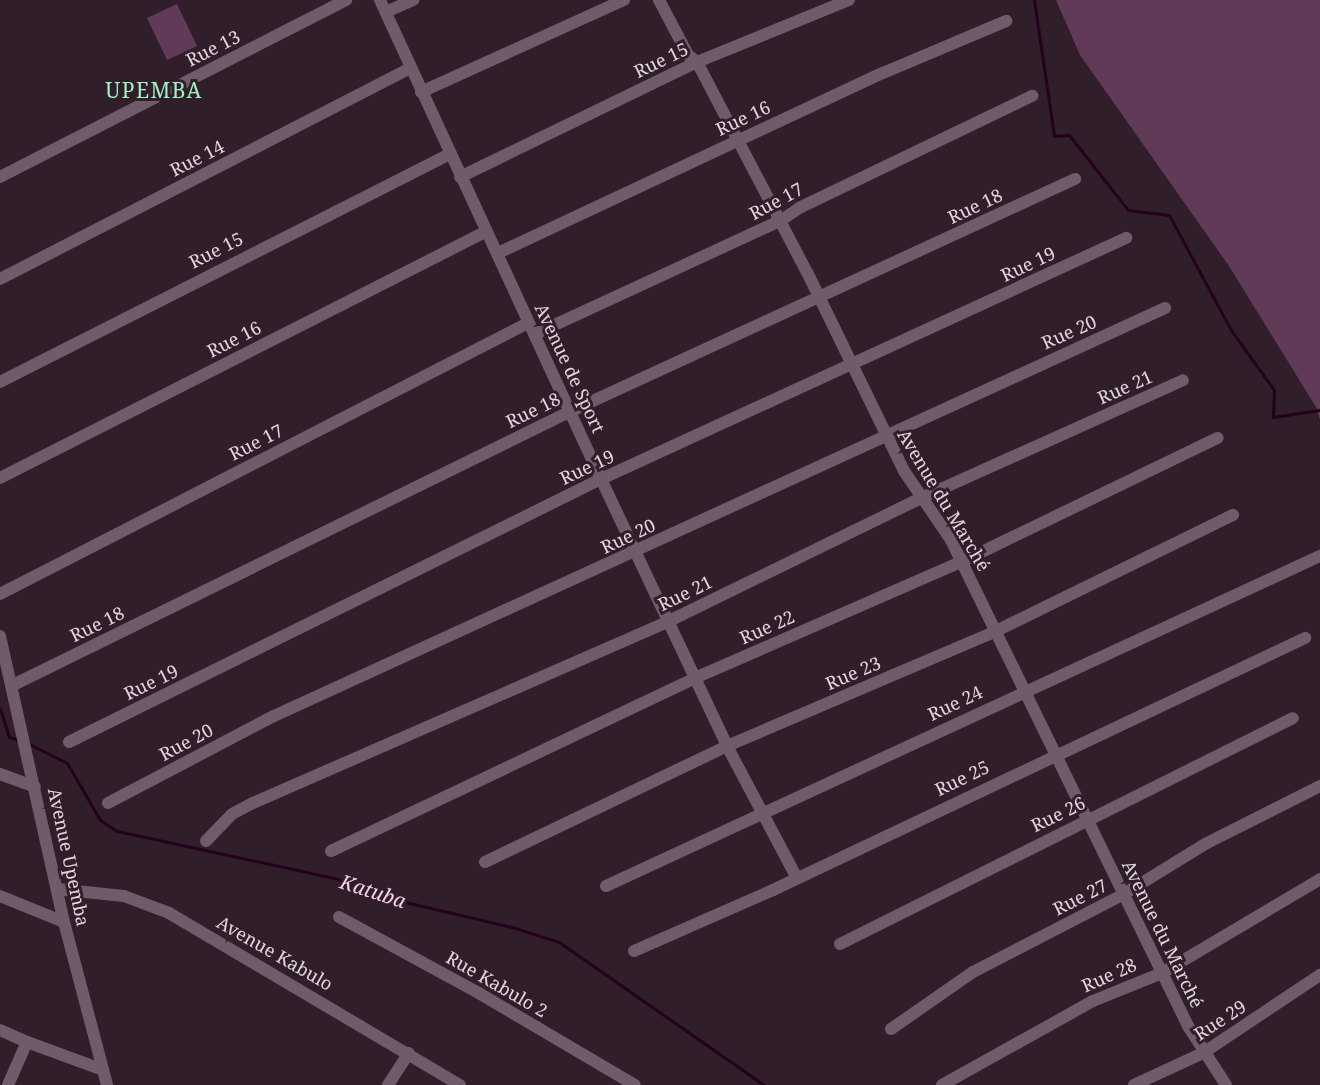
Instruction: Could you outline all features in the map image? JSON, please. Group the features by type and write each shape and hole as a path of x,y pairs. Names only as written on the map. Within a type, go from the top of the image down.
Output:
{"street":[{"name":"Rue 13","path":"0,177 346,0"},
{"name":"Avenue de Sport","path":"380,0 485,232 498,253 528,323 727,746 796,878"},
{"path":"386,12 413,0"},
{"path":"421,92 624,0"},
{"name":"Avenue du Marché","path":"659,0 688,55 698,62 780,221 885,435 961,562 1162,973 1203,1053 1226,1085"},
{"name":"Rue 15","path":"460,177 698,62 849,0"},
{"name":"Rue 16","path":"498,253 738,141 1006,21"},
{"name":"Rue 14","path":"0,279 410,68"},
{"name":"Rue 17","path":"535,334 780,221 799,208 1032,96"},
{"name":"Rue 15","path":"0,382 450,154"},
{"name":"Rue 18","path":"13,685 571,411 818,300 1075,179"},
{"name":"Rue 16","path":"0,478 485,232"},
{"name":"Rue 19","path":"69,742 601,479 852,367 1126,238"},
{"name":"Rue 20","path":"108,803 274,716 636,553 885,435 1165,308"},
{"name":"Rue 17","path":"0,594 528,323"},
{"name":"Rue 21","path":"206,841 232,814 253,803 669,621 921,498 1184,380"},
{"name":"Rue 22","path":"331,851 695,678 961,562 1218,438"},
{"name":"Rue 23","path":"485,862 727,746 996,631 1233,515"},
{"name":"Rue 24","path":"606,886 1320,556"},
{"name":"Avenue Upemba","path":"0,636 13,685 64,922 107,1085"},
{"name":"Rue 25","path":"634,951 796,878 1053,754 1305,638"},
{"name":"Rue 26","path":"840,944 1293,718"},
{"path":"0,774 35,787"},
{"name":"Rue 27","path":"891,1029 973,972 1124,894 1207,843 1320,786"},
{"name":"Rue 28","path":"942,1085 1084,1006 1162,973 1320,879"},
{"name":"Avenue Kabulo","path":"57,889 102,892 147,902 409,1053 460,1085"},
{"path":"0,896 64,922"},
{"name":"Rue Kabulo 2","path":"339,917 477,992 635,1085"},
{"name":"Rue 29","path":"1134,1085 1203,1053 1320,975"},
{"path":"0,1030 103,1070"},
{"path":"8,1085 27,1042"},
{"path":"388,1085 409,1053"}],"shaded area":[{"path":"1056,0 1320,0 1320,420 1316,407 1229,266 1080,55"},
{"path":"177,4 197,46 167,60 147,18"}],"waterway":[{"path":"1034,0 1054,136 1069,135 1128,210 1169,215 1231,330 1274,390 1273,417 1320,410"},
{"name":"Katuba","path":"0,708 9,737 18,740"},
{"name":"Katuba","path":"27,743 67,763 100,820 117,831 334,878 401,901 512,927 559,942 764,1085"}],"district":[{"name":"UPEMBA","path":"154,90"}]}
